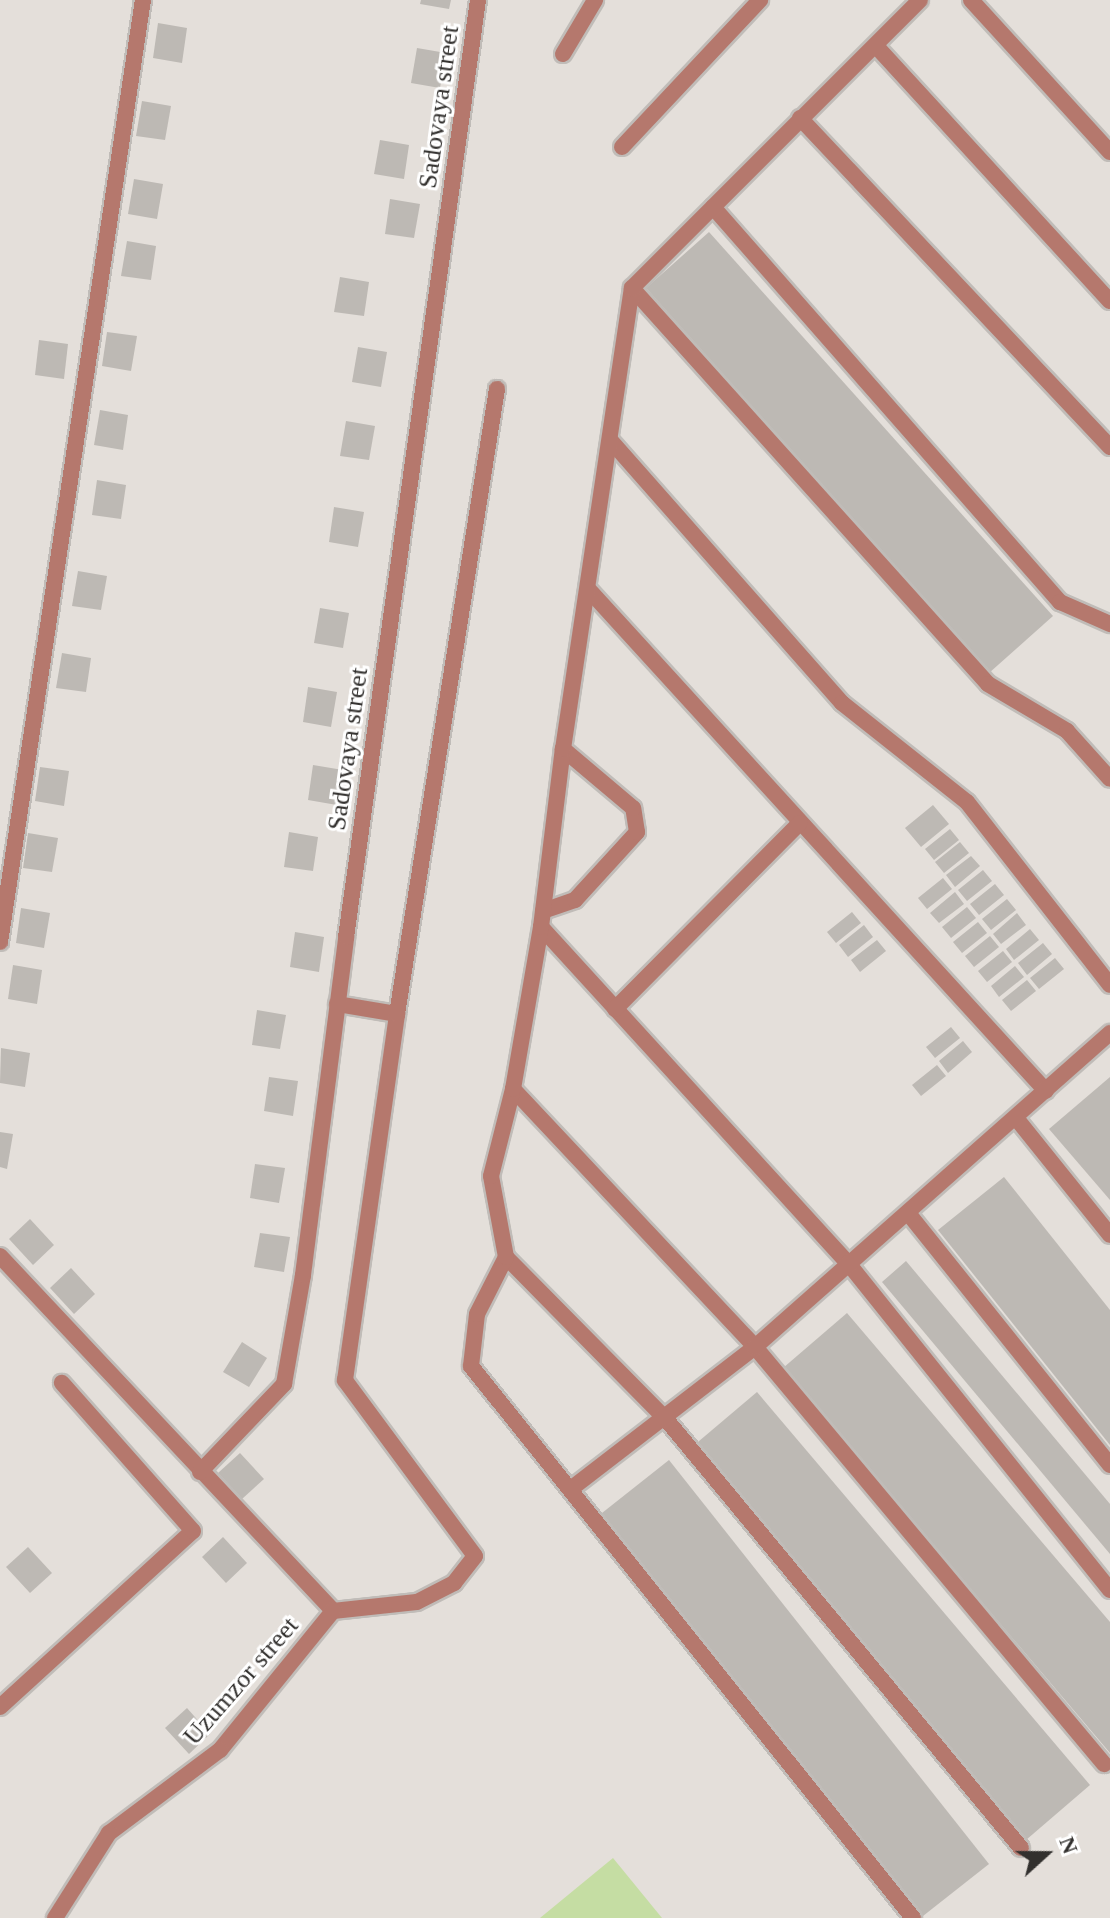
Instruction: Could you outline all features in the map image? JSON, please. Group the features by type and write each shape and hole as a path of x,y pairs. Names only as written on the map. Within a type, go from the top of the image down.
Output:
{"street":[{"path":"0,942 143,0"},
{"name":"Sadovaya street","path":"200,1472 284,1384 303,1275 337,1004 478,0"},
{"path":"563,54 595,0"},
{"path":"622,147 760,0"},
{"path":"920,0 632,288 563,749 542,919 513,1089 491,1176 506,1257 665,1418 1021,1848"},
{"path":"971,0 1110,152"},
{"path":"876,46 1110,301"},
{"path":"800,118 1110,447"},
{"path":"713,207 1060,602 1110,624"},
{"path":"632,288 988,684 1067,731 1110,779"},
{"path":"0,1256 333,1611 417,1602 454,1583 475,1556 345,1380 397,1014 497,389"},
{"path":"611,441 842,703 967,802 1110,985"},
{"path":"589,590 1046,1091"},
{"path":"542,919 575,900 637,832 633,808 563,749"},
{"path":"615,1009 800,823"},
{"path":"542,919 615,1009 848,1263 1110,1590"},
{"path":"337,1004 397,1014"},
{"path":"572,1488 755,1347 1110,1033"},
{"path":"513,1089 755,1347 1104,1764"},
{"path":"1016,1118 1110,1235"},
{"path":"908,1213 1110,1465"},
{"path":"506,1257 477,1314 471,1366 572,1488 913,1918"},
{"path":"0,1707 193,1531 62,1383"},
{"name":"Uzumzor street","path":"55,1918 109,1833 220,1750 333,1611"}],"green space":[{"path":"613,1858 662,1918 540,1918"}],"building":[{"path":"421,0 451,0 449,9 420,4"},
{"path":"158,23 187,28 182,63 153,58"},
{"path":"417,48 446,53 440,88 411,83"},
{"path":"142,101 171,106 165,140 136,136"},
{"path":"380,140 409,145 404,179 374,174"},
{"path":"134,179 163,184 157,219 128,214"},
{"path":"390,199 420,204 414,238 385,234"},
{"path":"709,232 1053,616 989,673 646,288"},
{"path":"127,241 156,246 151,280 121,276"},
{"path":"340,277 369,282 364,316 334,312"},
{"path":"107,332 137,336 131,371 102,366"},
{"path":"39,340 68,344 64,379 35,375"},
{"path":"358,347 387,352 381,387 352,382"},
{"path":"100,410 128,415 123,450 94,445"},
{"path":"346,421 375,426 369,460 340,456"},
{"path":"97,480 126,485 121,519 92,515"},
{"path":"334,507 364,512 358,547 329,542"},
{"path":"78,571 107,576 101,610 72,606"},
{"path":"320,608 349,613 343,648 314,643"},
{"path":"62,653 91,658 86,692 56,688"},
{"path":"308,687 337,692 331,727 303,722"},
{"path":"313,765 343,770 337,805 308,800"},
{"path":"40,767 69,771 64,806 35,801"},
{"path":"933,805 949,824 921,847 905,828"},
{"path":"950,829 959,840 934,860 925,849"},
{"path":"289,832 318,837 313,871 284,867"},
{"path":"28,833 58,838 52,872 23,868"},
{"path":"960,842 969,853 944,873 935,862"},
{"path":"971,856 980,866 955,887 946,875"},
{"path":"983,870 992,881 967,901 958,890"},
{"path":"943,878 952,889 927,909 918,898"},
{"path":"995,884 1004,895 979,915 970,904"},
{"path":"955,892 964,904 939,923 930,913"},
{"path":"1007,899 1016,910 991,930 982,919"},
{"path":"967,907 976,918 951,938 942,927"},
{"path":"21,908 50,913 44,948 16,943"},
{"path":"852,912 861,923 836,943 827,932"},
{"path":"1017,913 1026,925 1001,944 993,934"},
{"path":"978,922 987,933 962,953 953,942"},
{"path":"864,925 873,937 848,957 839,945"},
{"path":"1030,929 1039,940 1014,960 1006,949"},
{"path":"295,932 324,937 319,972 290,967"},
{"path":"990,936 999,947 974,967 965,956"},
{"path":"877,940 886,951 860,972 851,960"},
{"path":"1043,943 1052,954 1027,975 1018,963"},
{"path":"1003,951 1012,962 987,982 978,971"},
{"path":"1055,958 1064,969 1039,989 1030,978"},
{"path":"13,965 42,970 37,1004 8,999"},
{"path":"1015,966 1024,977 999,997 991,986"},
{"path":"1027,980 1036,991 1011,1011 1002,1000"},
{"path":"257,1010 286,1015 280,1049 252,1045"},
{"path":"951,1027 960,1038 935,1058 926,1047"},
{"path":"963,1041 972,1052 948,1073 939,1061"},
{"path":"1,1048 30,1053 25,1087 0,1083"},
{"path":"937,1065 946,1076 921,1096 912,1085"},
{"path":"269,1077 298,1081 293,1116 264,1111"},
{"path":"1110,1077 1110,1200 1049,1129"},
{"path":"0,1132 13,1134 7,1169 0,1167"},
{"path":"255,1164 285,1168 279,1203 250,1198"},
{"path":"1004,1177 1110,1310 1110,1445 938,1230"},
{"path":"30,1219 54,1245 33,1265 9,1239"},
{"path":"260,1233 290,1237 284,1272 254,1267"},
{"path":"906,1261 1110,1504 1110,1554 882,1282"},
{"path":"71,1268 95,1294 74,1314 50,1288"},
{"path":"847,1313 1110,1622 1110,1753 783,1368"},
{"path":"242,1342 267,1358 249,1387 223,1372"},
{"path":"757,1392 1090,1785 1026,1840 692,1447"},
{"path":"240,1453 264,1479 242,1499 218,1473"},
{"path":"669,1460 989,1864 923,1916 602,1513"},
{"path":"223,1537 247,1563 226,1583 202,1557"},
{"path":"28,1547 52,1573 30,1593 6,1567"},
{"path":"187,1708 210,1734 189,1754 165,1728"}]}
